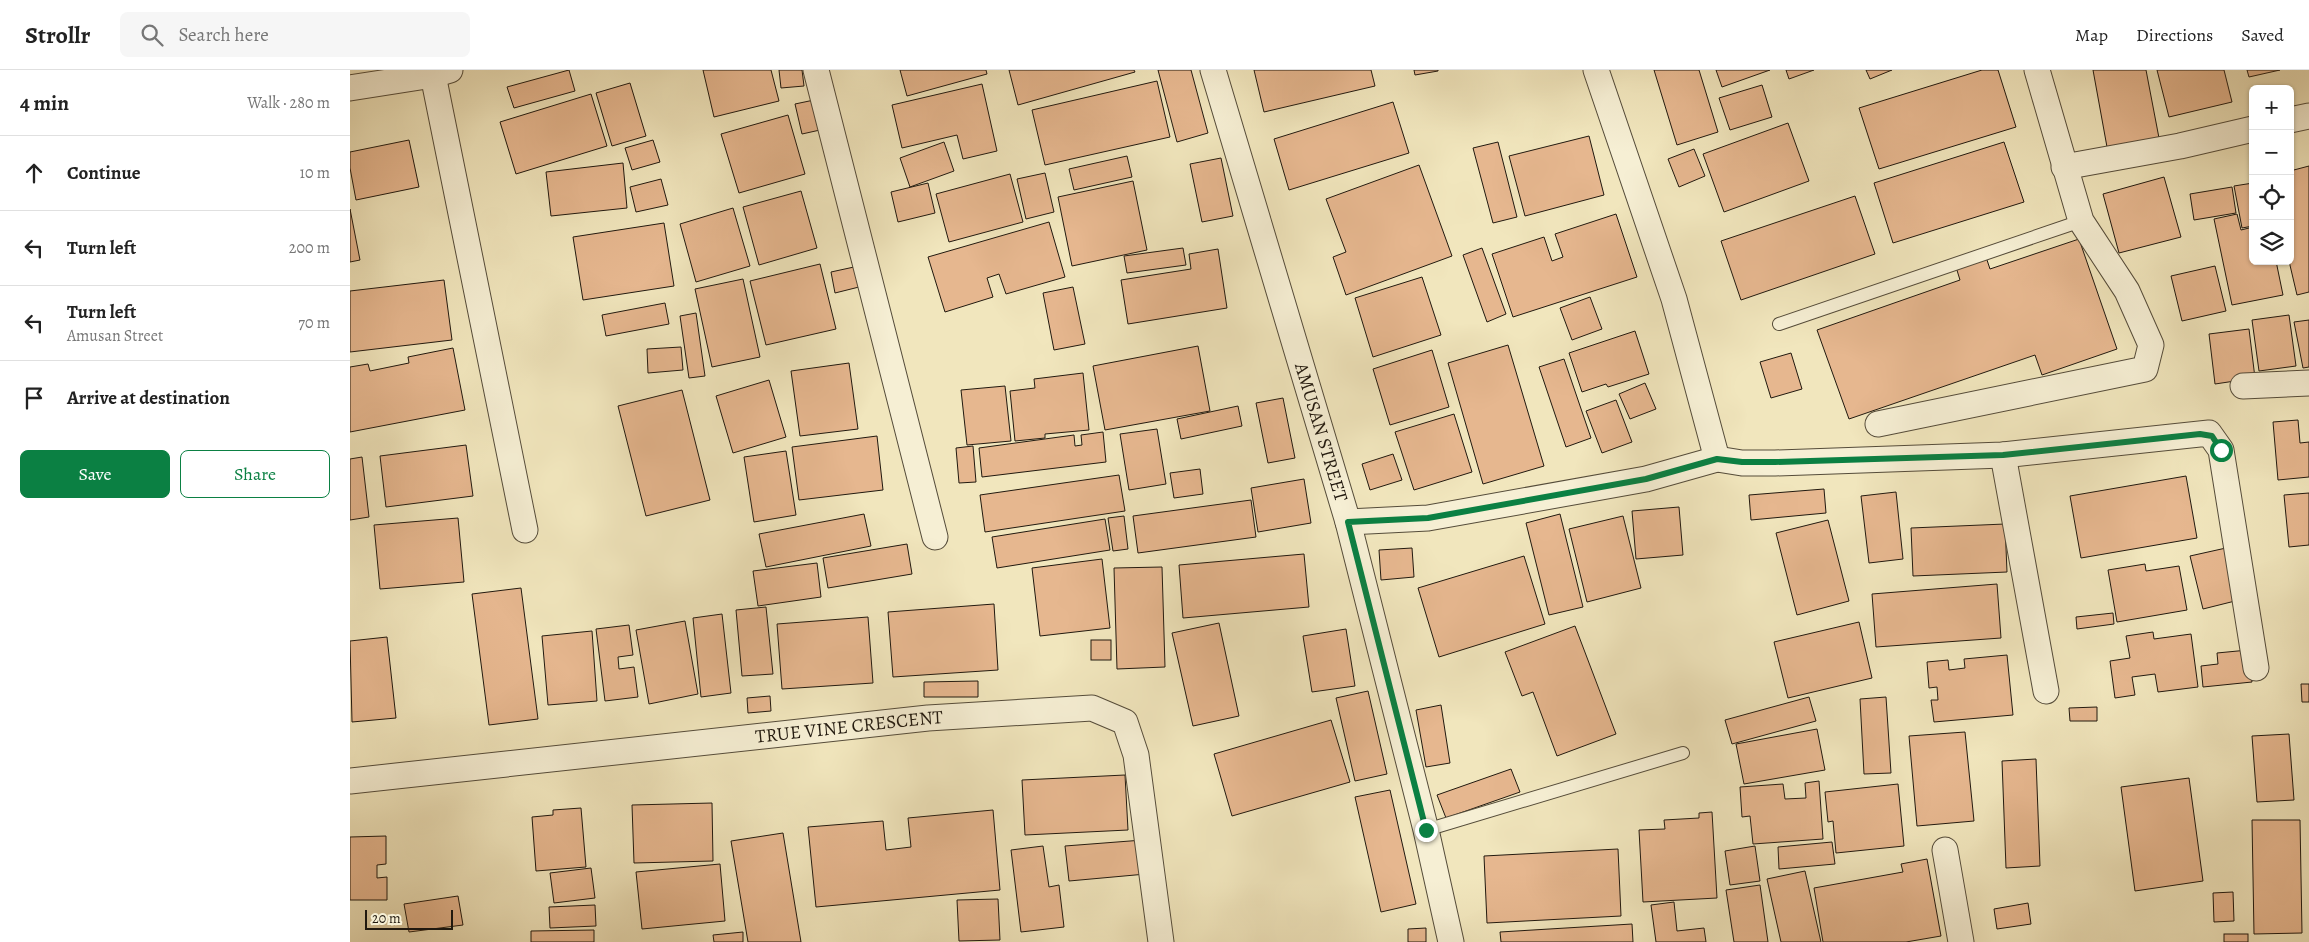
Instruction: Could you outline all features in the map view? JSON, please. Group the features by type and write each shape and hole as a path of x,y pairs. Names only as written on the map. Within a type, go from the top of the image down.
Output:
{"street":[{"path":"816,70 935,536"},
{"name":"AMUSAN STREET","path":"1213,70 1348,522 1426,830 1450,942"},
{"path":"1596,70 1674,299 1717,459"},
{"path":"1878,424 2145,369 2151,345 2127,291 2081,220 2037,70"},
{"path":"350,88 441,73 525,530"},
{"path":"2294,119 2309,116"},
{"path":"2064,167 2180,146 2249,130"},
{"path":"2243,386 2309,383"},
{"path":"1348,522 1428,518 1646,479 1717,459 1742,462 1775,462 2003,455 2200,434 2212,436 2221,450 2256,668"},
{"path":"2003,455 2046,691"},
{"name":"TRUE VINE CRESCENT","path":"350,781 928,718 1092,708 1125,722 1136,755 1161,942"},
{"path":"1946,850 1961,942"}],"lane":[{"path":"1780,324 2081,220"},
{"path":"1426,830 1683,753"}],"building":[{"path":"569,70 575,91 514,108 507,87"},
{"path":"703,70 771,70 779,101 714,117"},
{"path":"779,70 802,70 804,86 781,88"},
{"path":"900,70 986,70 987,74 907,96"},
{"path":"1009,70 1134,70 1135,72 1018,105"},
{"path":"1158,70 1191,70 1208,133 1177,142"},
{"path":"1254,70 1371,70 1375,86 1264,112"},
{"path":"1414,70 1438,70 1438,71 1415,75"},
{"path":"1654,70 1699,70 1718,132 1677,145"},
{"path":"1716,70 1770,70 1722,87"},
{"path":"1786,70 1814,70 1789,79"},
{"path":"1866,70 1892,70 1870,79"},
{"path":"1982,70 1998,70 2016,127 1879,169 1859,108"},
{"path":"2093,70 2146,70 2159,138 2107,147"},
{"path":"2157,70 2224,70 2232,102 2169,117"},
{"path":"2247,70 2280,70 2249,77"},
{"path":"1157,81 1170,137 1045,165 1032,110"},
{"path":"630,83 646,136 612,146 596,93"},
{"path":"982,84 997,151 963,159 957,135 902,148 892,105"},
{"path":"1762,85 1772,117 1730,130 1719,98"},
{"path":"591,94 607,146 516,174 500,122"},
{"path":"814,100 820,130 802,134 795,104"},
{"path":"1393,102 1409,153 1289,190 1274,139"},
{"path":"788,115 805,174 739,193 721,134"},
{"path":"1788,123 1809,181 1724,212 1703,154"},
{"path":"1589,136 1604,195 1525,216 1509,156"},
{"path":"409,140 419,187 356,200 350,168 350,152"},
{"path":"653,140 660,162 632,170 625,148"},
{"path":"944,142 954,171 910,187 900,158"},
{"path":"1498,142 1517,217 1493,223 1473,148"},
{"path":"2004,142 2024,202 1893,243 1874,183"},
{"path":"1694,149 1705,176 1679,187 1668,159"},
{"path":"1127,156 1132,177 1074,190 1069,169"},
{"path":"1221,158 1233,216 1202,222 1190,164"},
{"path":"623,163 627,208 551,216 546,172"},
{"path":"1419,165 1452,256 1346,295 1333,257 1346,252 1326,199"},
{"path":"2309,166 2309,292 2297,295 2290,265 2294,265 2294,170"},
{"path":"1045,173 1054,212 1026,219 1017,179"},
{"path":"1010,174 1023,222 949,242 936,194"},
{"path":"2164,177 2181,237 2119,253 2103,194"},
{"path":"661,179 668,205 636,212 630,187"},
{"path":"1133,181 1147,250 1072,266 1058,197"},
{"path":"928,183 935,213 898,222 891,192"},
{"path":"2249,184 2249,227 2242,228 2234,186"},
{"path":"2232,187 2236,213 2194,220 2190,194"},
{"path":"801,191 817,248 759,265 743,207"},
{"path":"1855,196 1875,254 1741,300 1721,241"},
{"path":"733,208 750,266 696,282 680,224"},
{"path":"350,209 360,260 350,262"},
{"path":"1616,214 1637,277 1513,317 1492,254 1544,237 1552,261 1563,257 1555,234"},
{"path":"2237,214 2241,230 2249,228 2249,265 2277,265 2283,295 2232,305 2214,219"},
{"path":"1049,222 1065,277 1006,294 999,274 987,278 993,297 945,312 928,257"},
{"path":"664,223 674,286 583,300 573,237"},
{"path":"2079,239 2117,349 2042,375 2035,355 1849,419 1817,330 1960,280 1956,267 1986,257 1990,269"},
{"path":"1183,248 1186,265 1127,273 1124,256"},
{"path":"1482,248 1506,314 1487,322 1463,255"},
{"path":"1218,249 1227,308 1128,324 1121,280 1191,269 1189,254"},
{"path":"820,264 836,329 766,345 750,281"},
{"path":"2215,266 2226,311 2182,321 2171,276"},
{"path":"854,267 859,287 835,293 831,272"},
{"path":"1422,277 1441,335 1373,357 1355,298"},
{"path":"743,279 760,357 712,367 695,289"},
{"path":"444,280 452,340 350,352 350,291"},
{"path":"1073,287 1085,344 1054,350 1043,293"},
{"path":"1590,297 1602,329 1572,340 1560,308"},
{"path":"665,303 669,324 606,336 602,315"},
{"path":"696,313 705,376 689,378 680,316"},
{"path":"2289,315 2296,366 2259,371 2252,320"},
{"path":"2309,320 2309,367 2303,368 2294,322"},
{"path":"2249,329 2255,378 2215,384 2209,334"},
{"path":"1635,331 1649,374 1608,387 1606,384 1582,392 1569,353"},
{"path":"1508,345 1544,466 1483,484 1448,363"},
{"path":"1198,346 1210,411 1105,430 1093,366"},
{"path":"681,347 683,370 648,373 647,349"},
{"path":"453,348 465,410 350,432 350,367 368,364 370,371 409,363 408,357"},
{"path":"1432,350 1449,407 1390,425 1373,369"},
{"path":"1791,353 1802,389 1771,398 1760,362"},
{"path":"1564,359 1591,438 1566,447 1539,367"},
{"path":"849,363 858,429 800,436 791,371"},
{"path":"1083,373 1089,430 1045,434 1045,438 1015,441 1010,391 1035,388 1034,379"},
{"path":"769,380 786,437 733,453 716,396"},
{"path":"1645,383 1656,409 1630,419 1619,394"},
{"path":"1005,386 1011,441 967,445 961,390"},
{"path":"682,390 710,500 646,516 618,406"},
{"path":"1283,398 1295,458 1268,463 1256,403"},
{"path":"1616,400 1632,442 1602,453 1586,411"},
{"path":"1238,406 1242,426 1181,439 1177,419"},
{"path":"1454,414 1472,472 1414,490 1395,432"},
{"path":"2298,420 2300,443 2309,442 2309,477 2278,480 2273,422"},
{"path":"1157,429 1166,484 1129,490 1120,434"},
{"path":"1103,432 1106,462 982,477 979,448 1074,435 1075,446 1082,445 1081,435"},
{"path":"877,436 883,490 799,500 792,447"},
{"path":"466,445 473,496 386,507 380,456"},
{"path":"973,446 976,482 959,483 956,448"},
{"path":"786,451 796,515 754,522 744,457"},
{"path":"1393,454 1402,480 1370,490 1362,464"},
{"path":"362,457 369,517 350,520 350,459"},
{"path":"1200,469 1203,494 1174,498 1170,473"},
{"path":"1119,475 1125,511 985,532 980,495"},
{"path":"2186,476 2197,538 2081,558 2070,496"},
{"path":"1304,479 1311,523 1258,532 1251,488"},
{"path":"1824,489 1826,513 1751,520 1749,495"},
{"path":"1896,492 1903,559 1869,563 1861,496"},
{"path":"2309,493 2309,545 2289,547 2284,495"},
{"path":"1251,500 1256,537 1138,553 1133,516"},
{"path":"1679,507 1683,555 1636,559 1632,511"},
{"path":"864,514 871,546 766,567 759,534"},
{"path":"1560,514 1583,607 1549,615 1526,523"},
{"path":"1124,516 1128,549 1113,551 1108,518"},
{"path":"1623,516 1641,588 1587,602 1569,529"},
{"path":"458,518 464,582 380,589 374,525"},
{"path":"1105,519 1110,550 997,568 992,537"},
{"path":"1828,520 1849,601 1797,615 1776,533"},
{"path":"2005,524 2007,572 1913,576 1911,528"},
{"path":"907,544 912,574 828,588 823,558"},
{"path":"1412,548 1414,577 1381,580 1379,550"},
{"path":"2226,548 2239,600 2203,609 2190,556"},
{"path":"1304,554 1309,607 1183,618 1179,565"},
{"path":"1524,556 1545,624 1439,657 1418,588"},
{"path":"1102,559 1110,628 1040,636 1032,568"},
{"path":"817,563 821,597 758,606 753,571"},
{"path":"2145,564 2146,571 2179,566 2187,610 2117,622 2108,570"},
{"path":"1162,567 1165,667 1117,669 1114,568"},
{"path":"1997,584 2001,638 1876,647 1872,594"},
{"path":"521,588 538,719 489,725 472,594"},
{"path":"994,604 998,670 893,677 888,612"},
{"path":"766,607 773,674 742,676 736,610"},
{"path":"2113,613 2114,624 2077,629 2076,617"},
{"path":"722,614 731,693 701,697 693,618"},
{"path":"868,617 873,683 782,689 777,624"},
{"path":"685,621 698,694 649,704 636,630"},
{"path":"1859,622 1872,678 1788,698 1774,642"},
{"path":"1219,623 1239,716 1193,726 1172,633"},
{"path":"629,625 633,655 618,657 619,669 634,667 638,697 605,701 596,629"},
{"path":"1575,626 1616,734 1557,756 1533,692 1522,696 1505,652"},
{"path":"1346,629 1355,686 1312,692 1303,636"},
{"path":"592,631 597,701 548,705 542,636"},
{"path":"2153,632 2154,639 2191,634 2198,687 2158,692 2155,674 2132,677 2135,695 2115,698 2110,661 2130,658 2126,636"},
{"path":"387,637 396,718 352,722 350,641"},
{"path":"1091,640 1111,640 1111,660 1091,660"},
{"path":"2248,650 2252,682 2203,687 2201,666 2218,664 2217,653"},
{"path":"2007,655 2013,715 1934,722 1931,700 1938,700 1937,687 1929,688 1927,662 1948,660 1949,670 1965,668 1964,659"},
{"path":"978,681 978,697 924,697 924,682"},
{"path":"2301,684 2309,684 2309,702 2302,702"},
{"path":"1368,691 1387,774 1355,781 1336,698"},
{"path":"770,696 771,711 748,713 747,698"},
{"path":"1809,697 1816,721 1732,744 1725,720"},
{"path":"1886,697 1891,773 1864,774 1860,699"},
{"path":"1441,705 1450,763 1426,767 1416,710"},
{"path":"2097,707 2097,721 2070,721 2069,708"},
{"path":"1331,720 1350,782 1232,816 1214,754"},
{"path":"1817,729 1825,770 1744,784 1736,744"},
{"path":"1965,732 1974,821 1917,826 1909,736"},
{"path":"2289,734 2294,800 2257,802 2252,736"},
{"path":"2036,759 2040,866 2006,868 2002,761"},
{"path":"1511,769 1520,792 1446,818 1437,795"},
{"path":"1125,775 1128,830 1025,835 1022,780"},
{"path":"2189,778 2203,881 2135,891 2121,787"},
{"path":"1819,781 1823,839 1753,844 1750,816 1742,817 1740,787 1783,784 1785,799 1806,798 1805,783"},
{"path":"1898,784 1904,846 1836,853 1833,821 1828,822 1825,792"},
{"path":"1390,790 1416,904 1381,912 1355,797"},
{"path":"712,803 713,861 634,863 632,805"},
{"path":"581,808 586,867 536,871 532,817 553,815 553,810"},
{"path":"993,810 1000,890 816,907 808,827 883,821 886,850 911,847 908,818"},
{"path":"1712,812 1717,898 1643,902 1639,830 1665,829 1664,820 1699,818 1699,813"},
{"path":"2252,820 2300,820 2302,933 2254,934"},
{"path":"783,833 801,942 748,942 731,841"},
{"path":"386,836 386,864 377,865 377,878 387,877 387,900 350,900 350,837"},
{"path":"1143,840 1146,874 1069,881 1065,846"},
{"path":"1832,842 1835,864 1779,869 1778,847"},
{"path":"1043,846 1049,887 1059,885 1064,927 1021,932 1011,850"},
{"path":"1755,846 1760,881 1730,885 1725,851"},
{"path":"1618,849 1621,916 1487,923 1484,856"},
{"path":"1927,859 1941,936 1906,942 1823,942 1814,888 1903,872 1901,864"},
{"path":"720,864 725,921 642,929 636,872"},
{"path":"591,868 595,898 554,903 550,873"},
{"path":"1805,871 1821,942 1781,942 1767,879"},
{"path":"1760,885 1768,942 1734,942 1726,890"},
{"path":"2233,892 2234,921 2214,922 2213,893"},
{"path":"458,896 463,925 409,932 404,904"},
{"path":"998,899 1000,940 959,941 957,900"},
{"path":"1674,902 1677,931 1704,928 1706,942 1656,942 1651,905"},
{"path":"2028,903 2031,924 1997,929 1994,909"},
{"path":"595,905 596,926 550,928 549,907"},
{"path":"1632,924 1633,942 1501,942 1500,932"},
{"path":"1426,928 1426,942 1408,942 1408,929"},
{"path":"594,930 594,942 531,942 531,931"},
{"path":"743,932 743,942 714,942 713,935"},
{"path":"2224,934 2248,934 2248,942 2224,942"}],"route":[{"path":"1426,830 1348,522 1428,518 1646,479 1717,459 1742,462 1775,462 2003,455 2200,434 2212,436 2221,450"}]}
